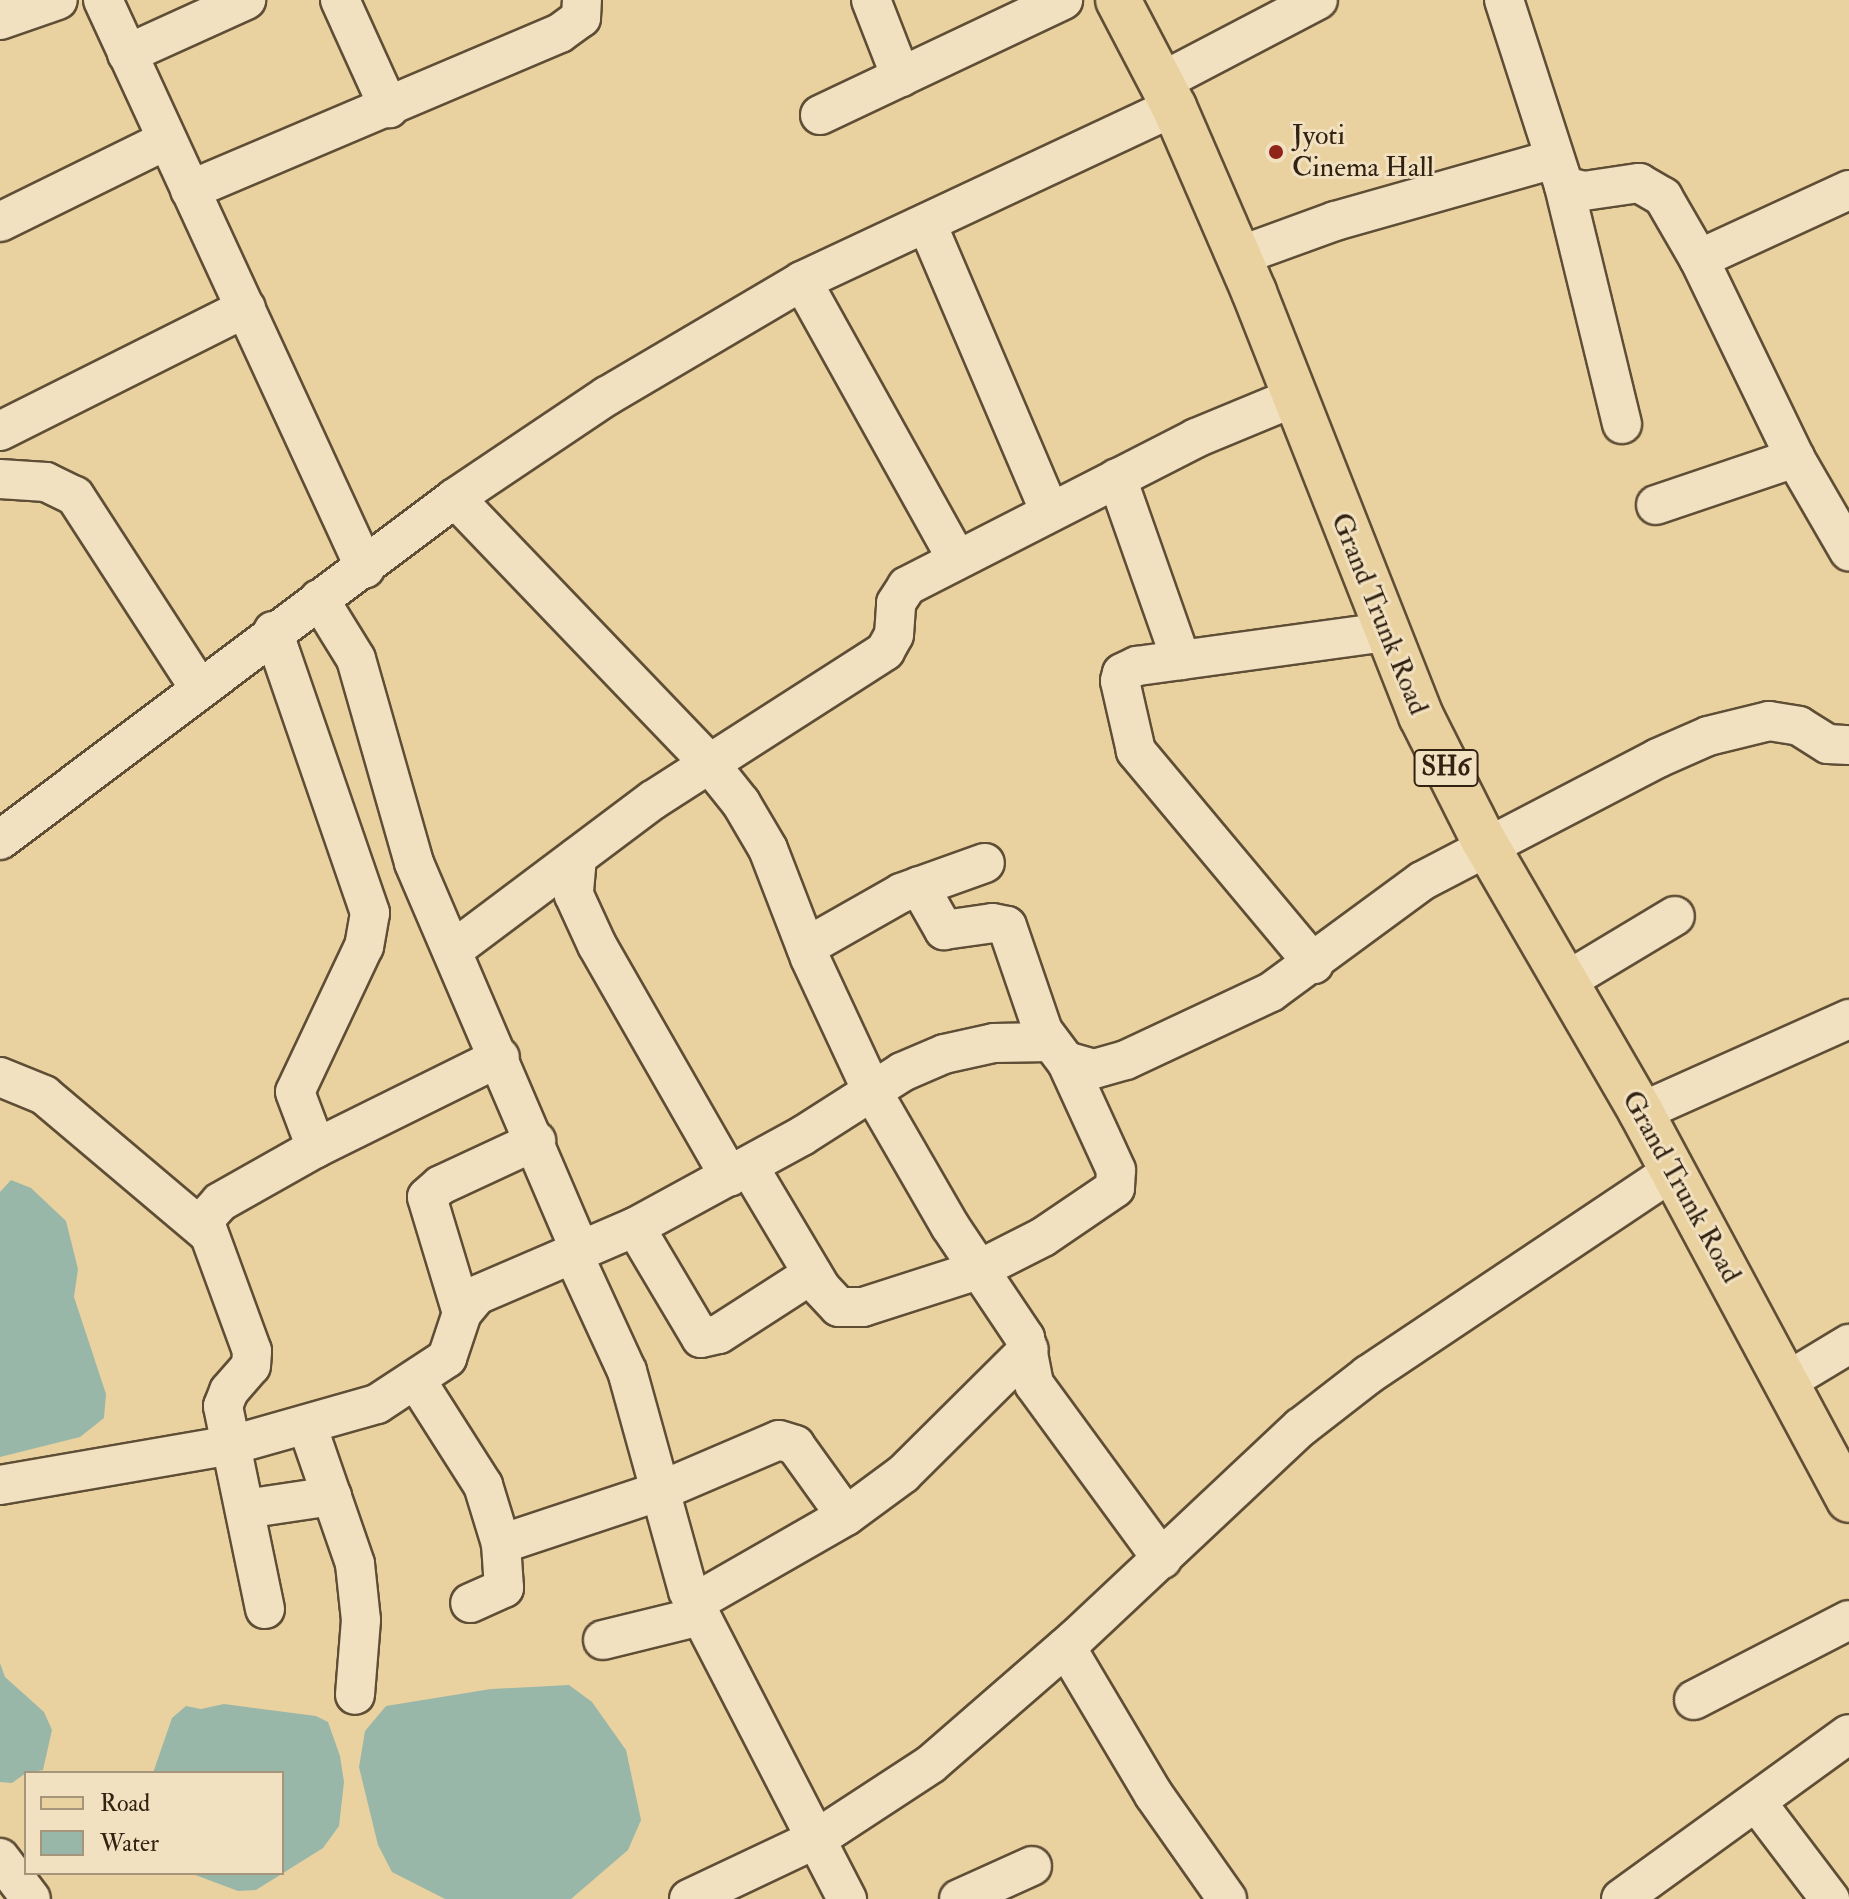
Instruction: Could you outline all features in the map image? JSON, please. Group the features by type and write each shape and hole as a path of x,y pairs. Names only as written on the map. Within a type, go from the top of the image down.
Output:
{"main road":[{"name":"Grand Trunk Road","path":"1118,0 1167,95 1239,256 1384,632 1487,846 1641,1112 1849,1500"}],"street":[{"path":"0,20 58,0"},
{"path":"103,0 365,568"},
{"path":"127,54 246,0"},
{"path":"340,0 389,108"},
{"path":"190,190 560,33 581,18 582,0"},
{"path":"871,0 901,77"},
{"path":"820,115 1063,0"},
{"path":"0,840 273,631 365,568 455,498 607,396 802,281 927,224 1167,95 1318,0"},
{"path":"1504,0 1559,172 1622,424"},
{"path":"0,222 167,140"},
{"path":"1239,256 1335,221 1559,172 1584,191 1639,183 1653,187 1699,259 1795,458 1849,551"},
{"path":"1699,259 1849,190"},
{"path":"927,224 1050,512"},
{"path":"802,281 957,559"},
{"path":"0,431 246,308"},
{"path":"453,950 709,763 885,651 894,635 899,594 957,559 1117,478 1295,397"},
{"path":"1656,505 1795,458"},
{"path":"1117,478 1181,660"},
{"path":"0,479 46,482 75,496 199,688"},
{"path":"455,498 709,763 741,803 768,849 806,947 872,1091 978,1270 1029,1349 1041,1395 1162,1559"},
{"path":"319,599 356,659 414,863 536,1141 578,1254 627,1371 697,1609 847,1899"},
{"path":"273,631 370,913 364,946 295,1092 316,1148"},
{"path":"1314,964 1136,751 1127,727 1122,673 1181,660 1384,632"},
{"path":"0,1485 232,1445 377,1404 447,1358 462,1313 477,1295 635,1227 740,1172 872,1091 944,1054 973,1046 1058,1052 1094,1069 1126,1060 1215,1021 1314,964 1403,893 1658,758 1750,723 1785,722 1828,744 1849,745"},
{"path":"577,857 574,895 597,945 740,1172 832,1301 847,1310 978,1270 1043,1237 1115,1188 1116,1170 1058,1052 1011,931 993,923 944,930 919,886"},
{"path":"806,947 919,886 985,863"},
{"path":"1565,982 1675,916"},
{"path":"1641,1112 1849,1019"},
{"path":"265,1609 225,1398 251,1366 252,1351 204,1220 220,1202 316,1148 500,1057"},
{"path":"0,1077 44,1095 206,1232"},
{"path":"462,1313 427,1197 441,1185 536,1141"},
{"path":"689,1899 818,1838 931,1764 1066,1647 1301,1427 1368,1375 1673,1171"},
{"path":"635,1227 701,1338 719,1334 812,1274"},
{"path":"1786,1382 1849,1344"},
{"path":"603,1640 697,1609 846,1516 926,1454 1029,1349"},
{"path":"416,1380 479,1478 501,1544 504,1588 470,1603"},
{"path":"307,1425 359,1587 355,1695"},
{"path":"501,1544 660,1491 787,1440 846,1516"},
{"path":"245,1509 332,1496"},
{"path":"1694,1700 1849,1620"},
{"path":"1066,1647 1154,1795 1227,1899"},
{"path":"1621,1899 1849,1734"},
{"path":"1757,1803 1830,1899"},
{"path":"959,1899 1032,1866"}],"water":[{"path":"11,1180 31,1188 66,1221 78,1269 74,1297 106,1394 104,1418 80,1437 0,1457 0,1192"},
{"path":"0,1663 5,1677 44,1712 52,1730 43,1770 24,1771 24,1774 12,1783 0,1782"},
{"path":"569,1685 592,1702 626,1750 641,1820 628,1850 571,1899 445,1899 392,1872 378,1845 359,1767 365,1731 386,1706 491,1689"},
{"path":"224,1704 316,1716 328,1722 340,1756 344,1782 339,1826 323,1848 284,1872 284,1771 154,1771 172,1718 186,1706 201,1709"},
{"path":"195,1875 280,1875 256,1890 238,1891"}],"place":[{"name":"Jyoti Cinema Hall","path":"1276,152"}]}
